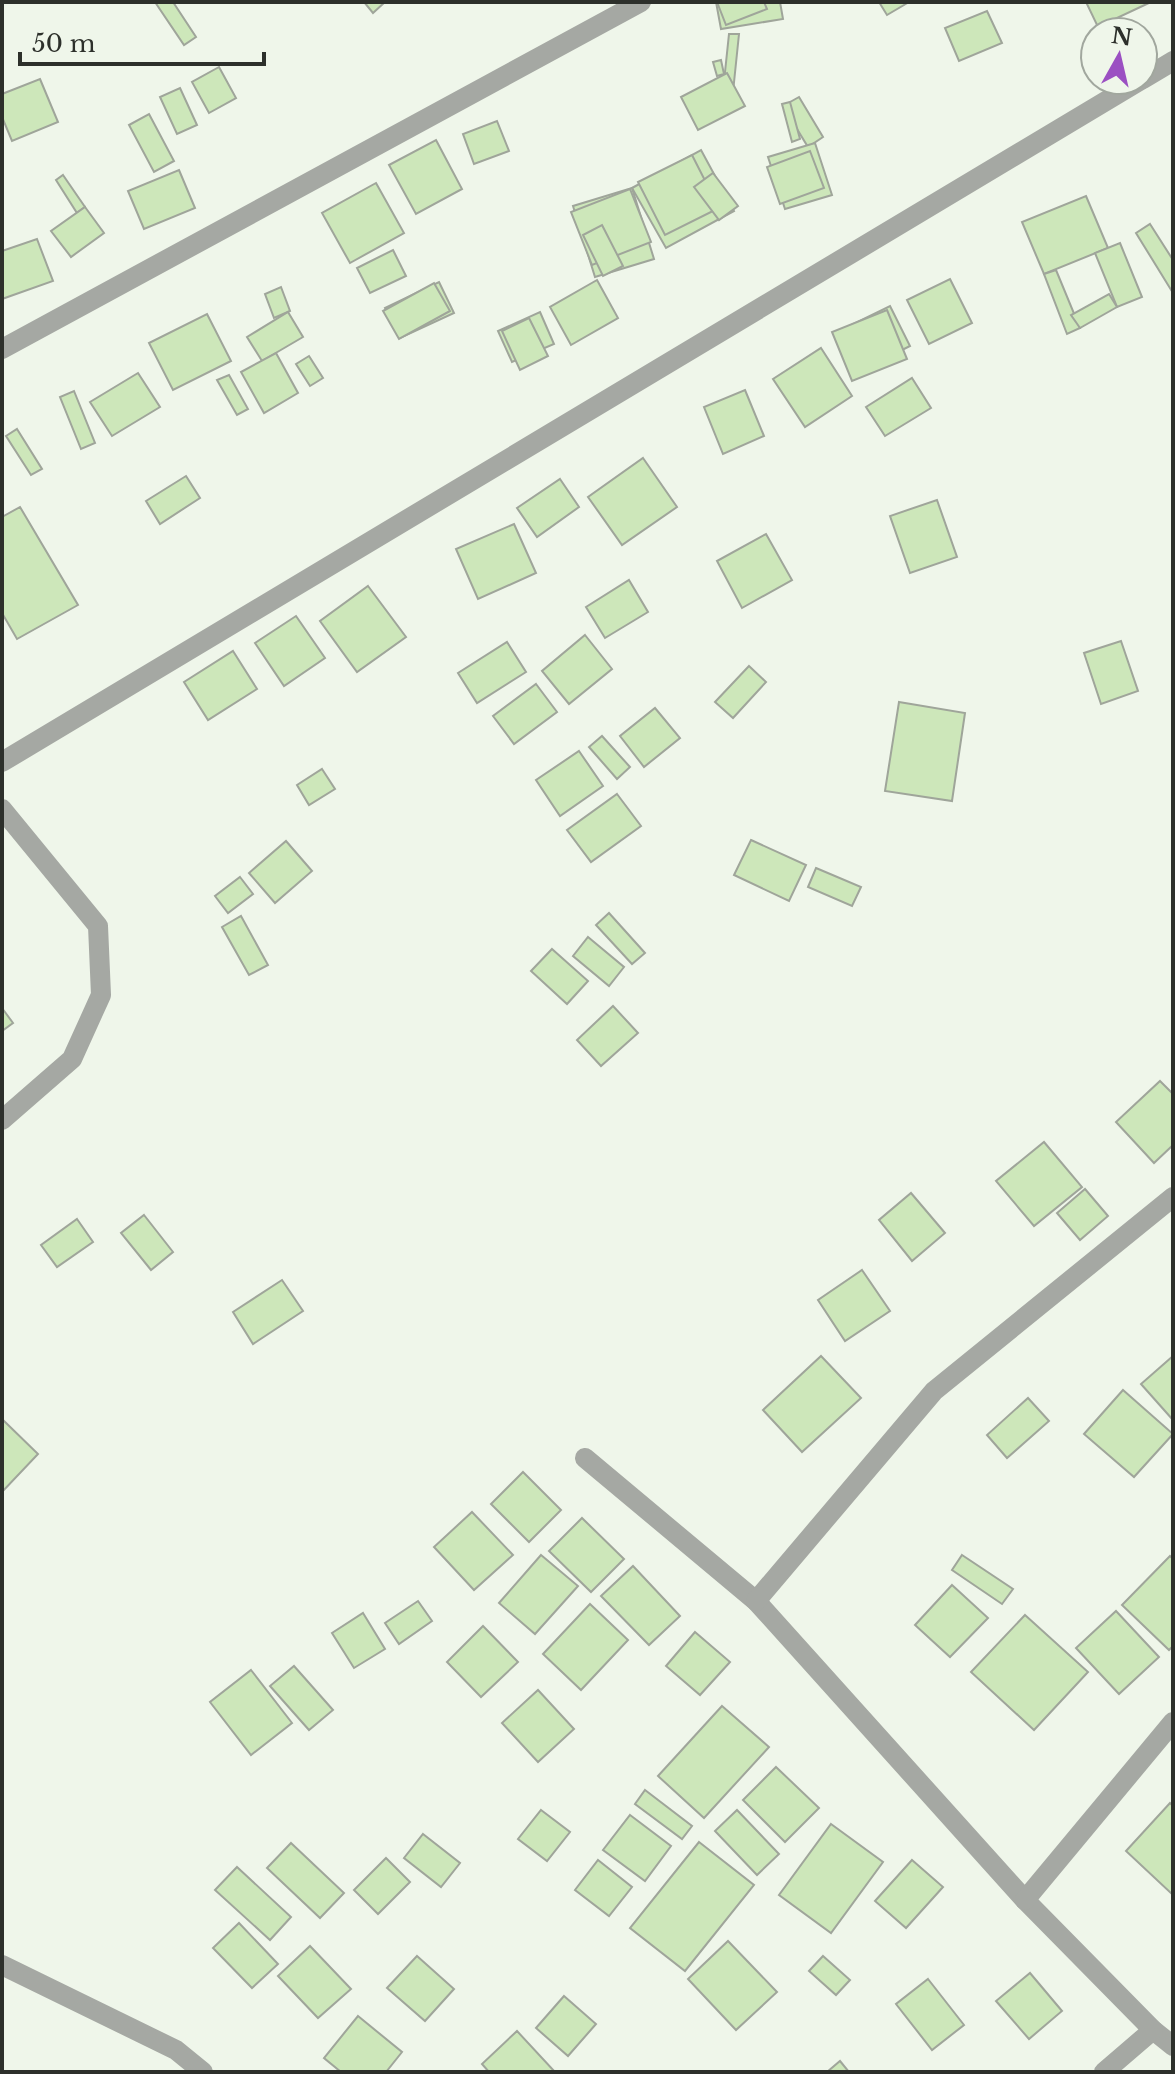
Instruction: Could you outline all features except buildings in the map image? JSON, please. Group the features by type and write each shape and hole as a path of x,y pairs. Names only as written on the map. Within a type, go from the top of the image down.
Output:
{"street":[{"path":"2,349 641,2"},
{"path":"2,762 1114,96"},
{"path":"2,809 98,926 101,995 72,1059 2,1120"},
{"path":"756,1601 934,1391 1173,1197"},
{"path":"585,1458 756,1601 1025,1900 1153,2030 1173,2046"},
{"path":"1025,1900 1173,1722"},
{"path":"2,1965 176,2050 203,2072"},
{"path":"1104,2072 1153,2030"}]}
